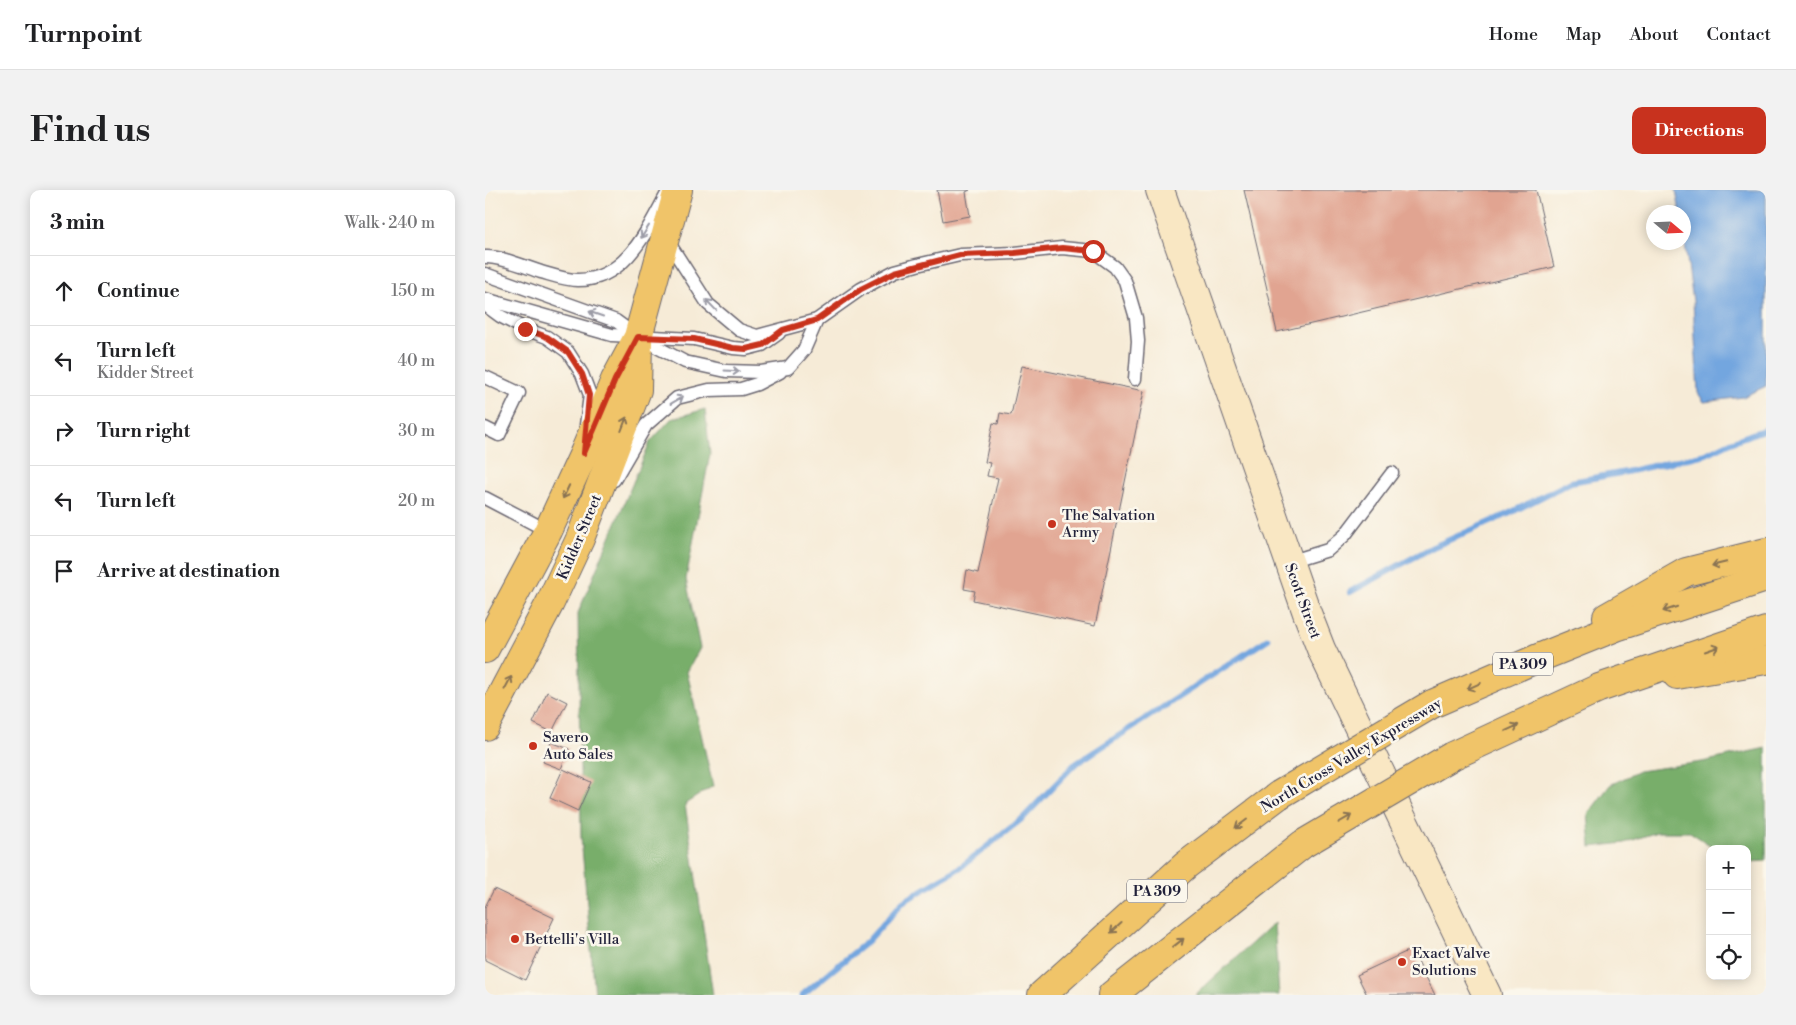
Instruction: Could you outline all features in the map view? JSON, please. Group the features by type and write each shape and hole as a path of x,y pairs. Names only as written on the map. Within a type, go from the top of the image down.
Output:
{"main road":[{"name":"Kidder Street","path":"485,649 548,531 615,380 638,337 678,190"},
{"name":"Kidder Street","path":"485,726 551,603 580,539 637,390 638,337"},
{"path":"1536,658 1686,572 1766,552"},
{"name":"North Cross Valley Expressway","path":"1042,995 1186,865 1279,795 1432,704 1536,658 1616,626 1766,578"},
{"path":"1112,995 1303,844 1452,756 1599,688 1766,631"},
{"path":"1599,688 1766,660"}],"street":[{"name":"Scott Street","path":"1160,190 1289,562 1325,658 1487,995"}],"lane":[{"path":"485,257 558,277 578,280 601,276 619,266 631,254 646,232 669,190"},
{"path":"665,238 709,304 739,330 757,336 817,320 861,289 895,272 917,265 960,255 1015,253 1062,248 1093,251 1115,267 1125,281 1131,296 1136,318 1138,341 1135,379"},
{"path":"485,274 616,321 638,337 685,362 709,369 744,372 788,368"},
{"path":"485,299 612,335 694,339 733,348 746,349 763,345 783,330"},
{"path":"485,305 500,316 525,329 547,337 568,352 582,374 589,395 584,453"},
{"path":"580,539 646,425 677,398 709,390 741,389 757,384 788,368 804,350 817,320"},
{"path":"485,377 519,393 499,434 485,428"},
{"path":"1289,562 1327,550 1345,535 1392,473"},
{"path":"485,498 548,531"}],"green space":[{"path":"705,409 710,454 686,579 700,648 687,672 713,786 685,804 713,995 595,995 581,837 578,613 650,442 671,419"},
{"path":"1766,748 1766,861 1751,862 1751,845 1710,845 1690,832 1657,832 1624,843 1591,847 1588,814 1610,785 1639,771 1702,762"},
{"path":"1274,923 1279,995 1195,995"}],"water":[{"path":"1676,190 1766,190 1766,386 1743,397 1704,402 1698,393 1693,301 1686,250 1691,250 1691,205 1679,205"}],"building":[{"path":"937,190 970,190 966,192 970,216 943,221"},
{"path":"1244,190 1536,190 1554,267 1277,332"},
{"name":"The Salvation Army","path":"1022,366 1144,391 1095,626 973,600 975,591 964,589 967,570 978,573 998,478 987,476 990,463 985,462 993,423 998,424 1000,413 1011,415"},
{"path":"547,692 567,702 552,732 533,723"},
{"path":"551,742 569,749 561,769 543,762"},
{"path":"563,769 591,782 578,811 550,798"},
{"name":"Bettelli's Villa","path":"494,889 554,918 525,980 485,960 485,907"},
{"name":"Exact Valve Solutions","path":"1412,949 1435,995 1367,995 1357,975"}],"waterway":[{"path":"1350,592 1433,547 1508,514 1571,482 1706,454 1733,441 1766,429"},
{"path":"802,995 868,941 903,902 961,867 1023,818 1074,765 1268,639"}],"place":[{"name":"The Salvation Army","path":"1052,524"},
{"name":"Savero Auto Sales","path":"533,746"},
{"name":"Bettelli's Villa","path":"515,939"},
{"name":"Exact Valve Solutions","path":"1402,962"}],"route":[{"path":"525,329 547,337 568,352 582,374 589,395 584,453 615,380 638,337 694,339 746,349 763,345 783,330 817,320 861,289 895,272 917,265 960,255 1015,253 1062,248 1093,251"}]}
